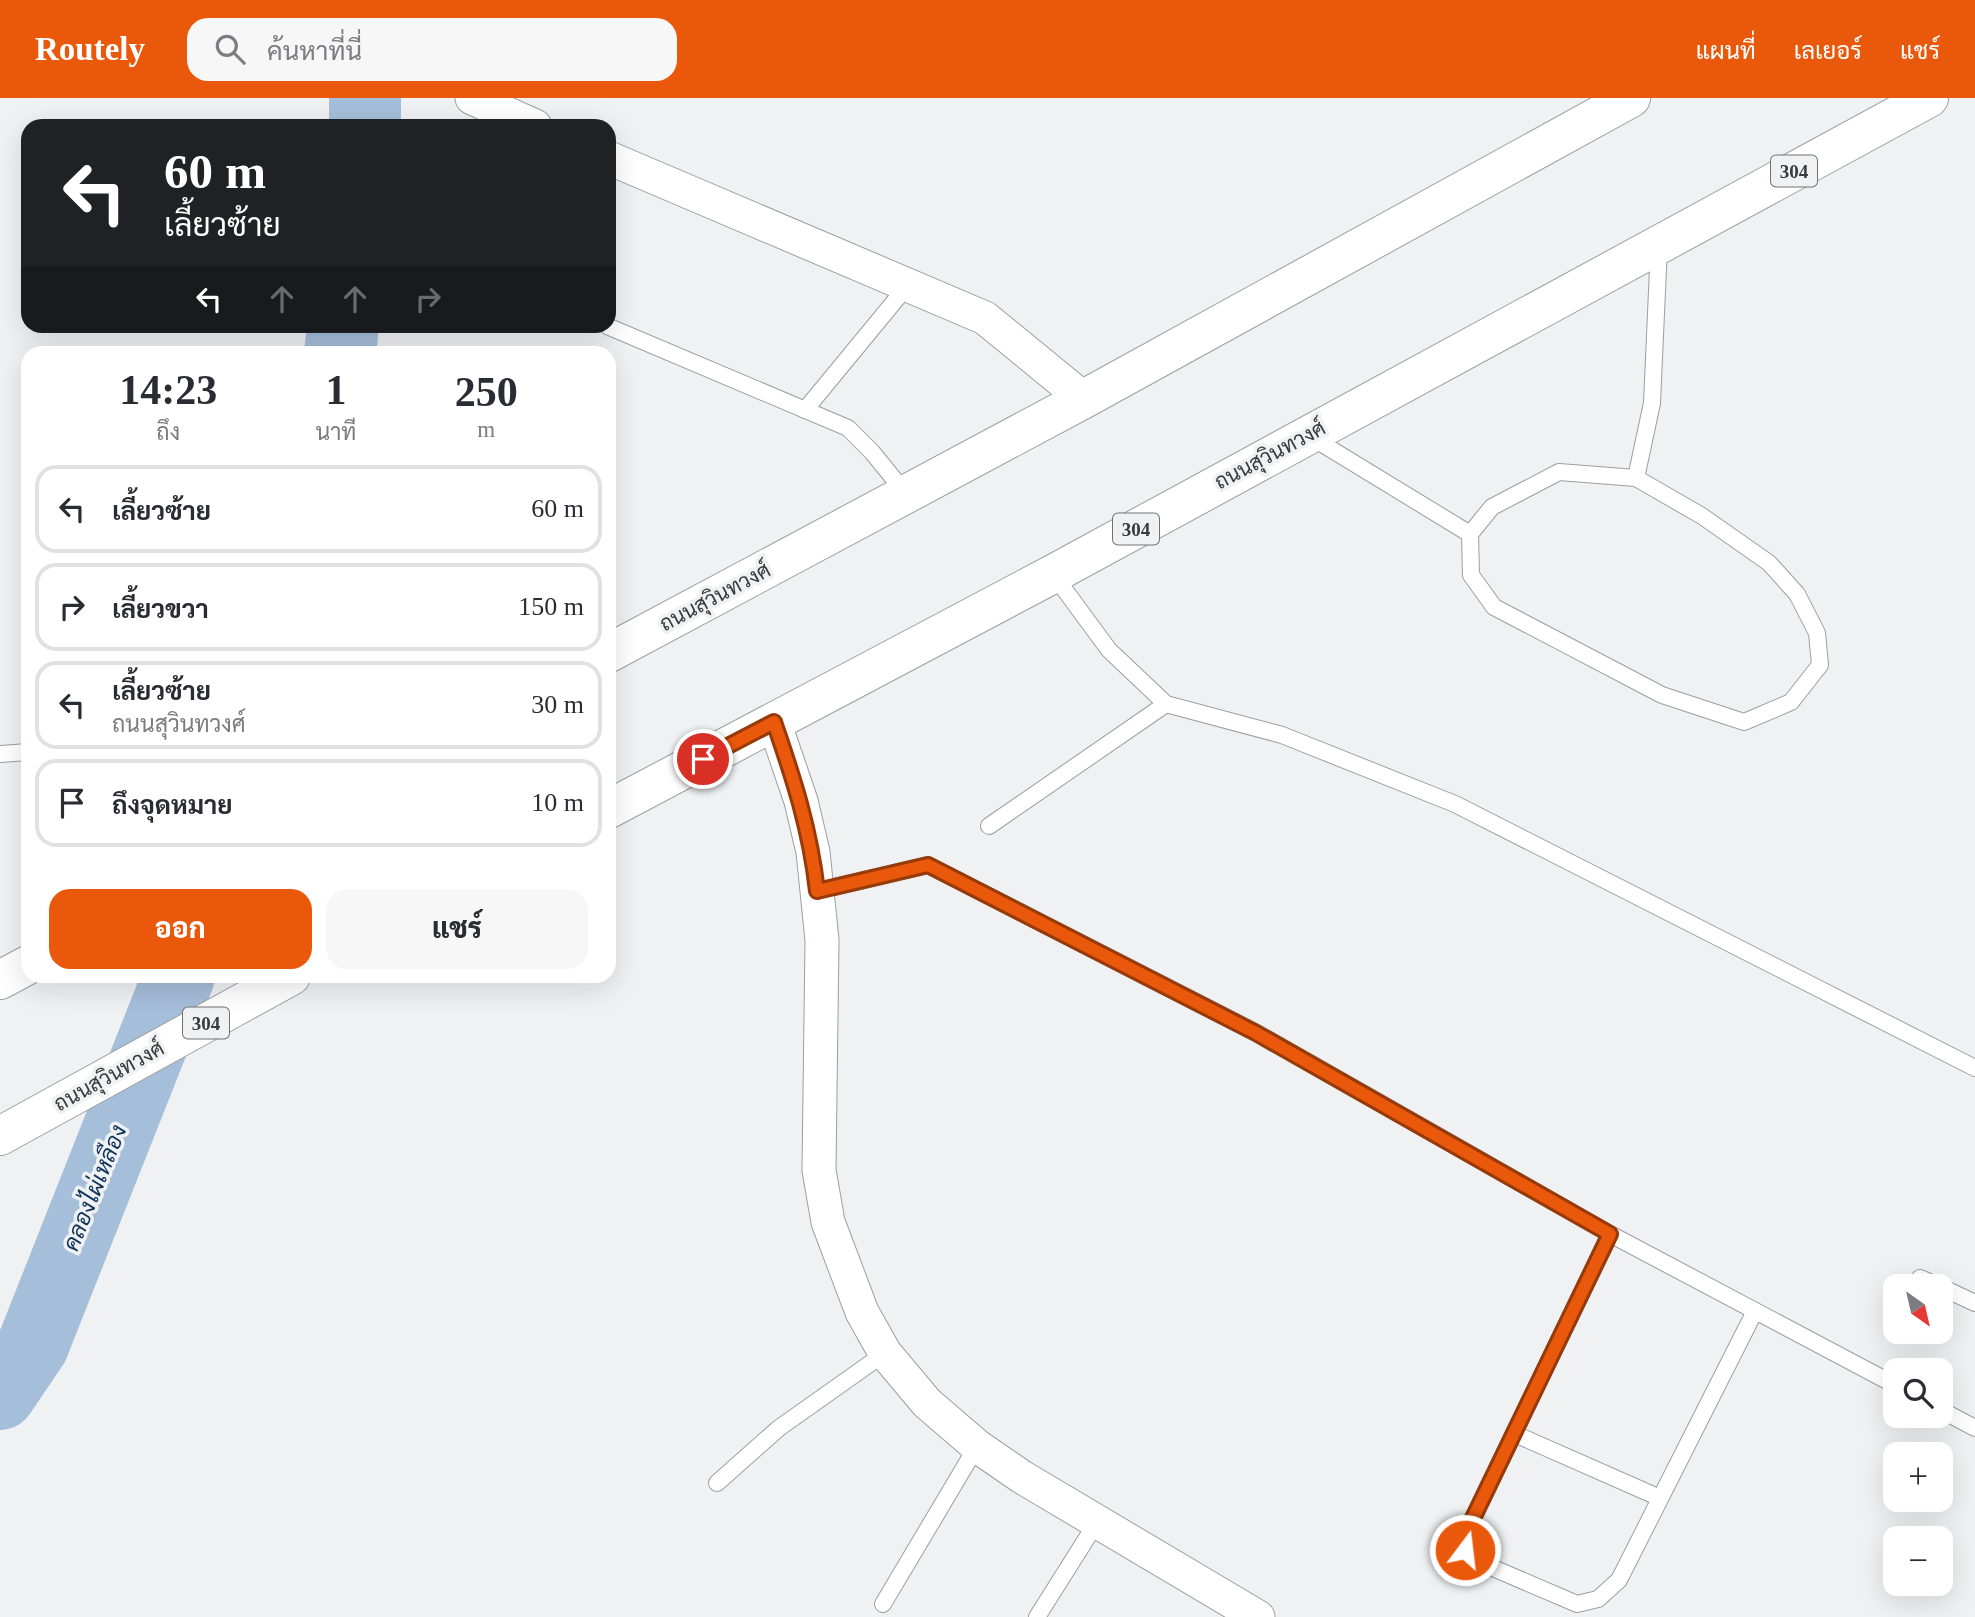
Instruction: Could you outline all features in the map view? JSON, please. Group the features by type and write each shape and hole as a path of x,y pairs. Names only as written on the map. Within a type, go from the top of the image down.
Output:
{"highway":[{"name":"ถนนสุวินทวงศ์","path":"616,649 1084,399 1631,98"},
{"name":"ถนนสุวินทวงศ์","path":"616,805 1053,573 1929,98"},
{"path":"0,980 21,969"},
{"name":"ถนนสุวินทวงศ์","path":"0,1136 280,983"}],"street":[{"path":"472,98 519,119"},
{"path":"616,161 985,318 1084,399"},
{"path":"774,722 801,801 813,852 822,940 820,1170 828,1222 862,1312 885,1353 927,1403 977,1446 1022,1477 1258,1617"}],"lane":[{"path":"1636,478 1652,403 1660,243"},
{"path":"805,410 908,285"},
{"path":"616,330 848,428 872,452 907,495"},
{"path":"1308,435 1470,534"},
{"path":"1559,472 1636,478 1702,516 1769,563 1797,594 1817,634 1820,665 1791,702 1744,722 1662,695 1494,607 1471,575 1470,534 1492,508 1559,472"},
{"path":"1053,573 1109,650 1166,704 1282,735 1455,804 1975,1068"},
{"path":"989,826 1166,704"},
{"path":"0,754 21,752"},
{"path":"817,891 928,865 1256,1033 1610,1234 1883,1379"},
{"path":"1610,1234 1462,1541 1472,1559 1577,1604 1598,1599 1619,1580 1755,1311"},
{"path":"1953,1293 1975,1303"},
{"path":"718,1483 779,1428 885,1353"},
{"path":"1953,1416 1975,1428"},
{"path":"1515,1434 1660,1498"},
{"path":"883,1604 977,1446"},
{"path":"1037,1617 1097,1522"}],"waterway":[{"name":"คลองไผ่เหลือง","path":"365,98 365,119"},
{"name":"คลองไผ่เหลือง","path":"341,346 342,333"},
{"name":"คลองไผ่เหลือง","path":"0,1394 33,1345 176,983"}],"route":[{"path":"703,759 774,722 801,801 813,852 817,891 928,865 1256,1033 1610,1234 1462,1541 1465,1550"}]}
